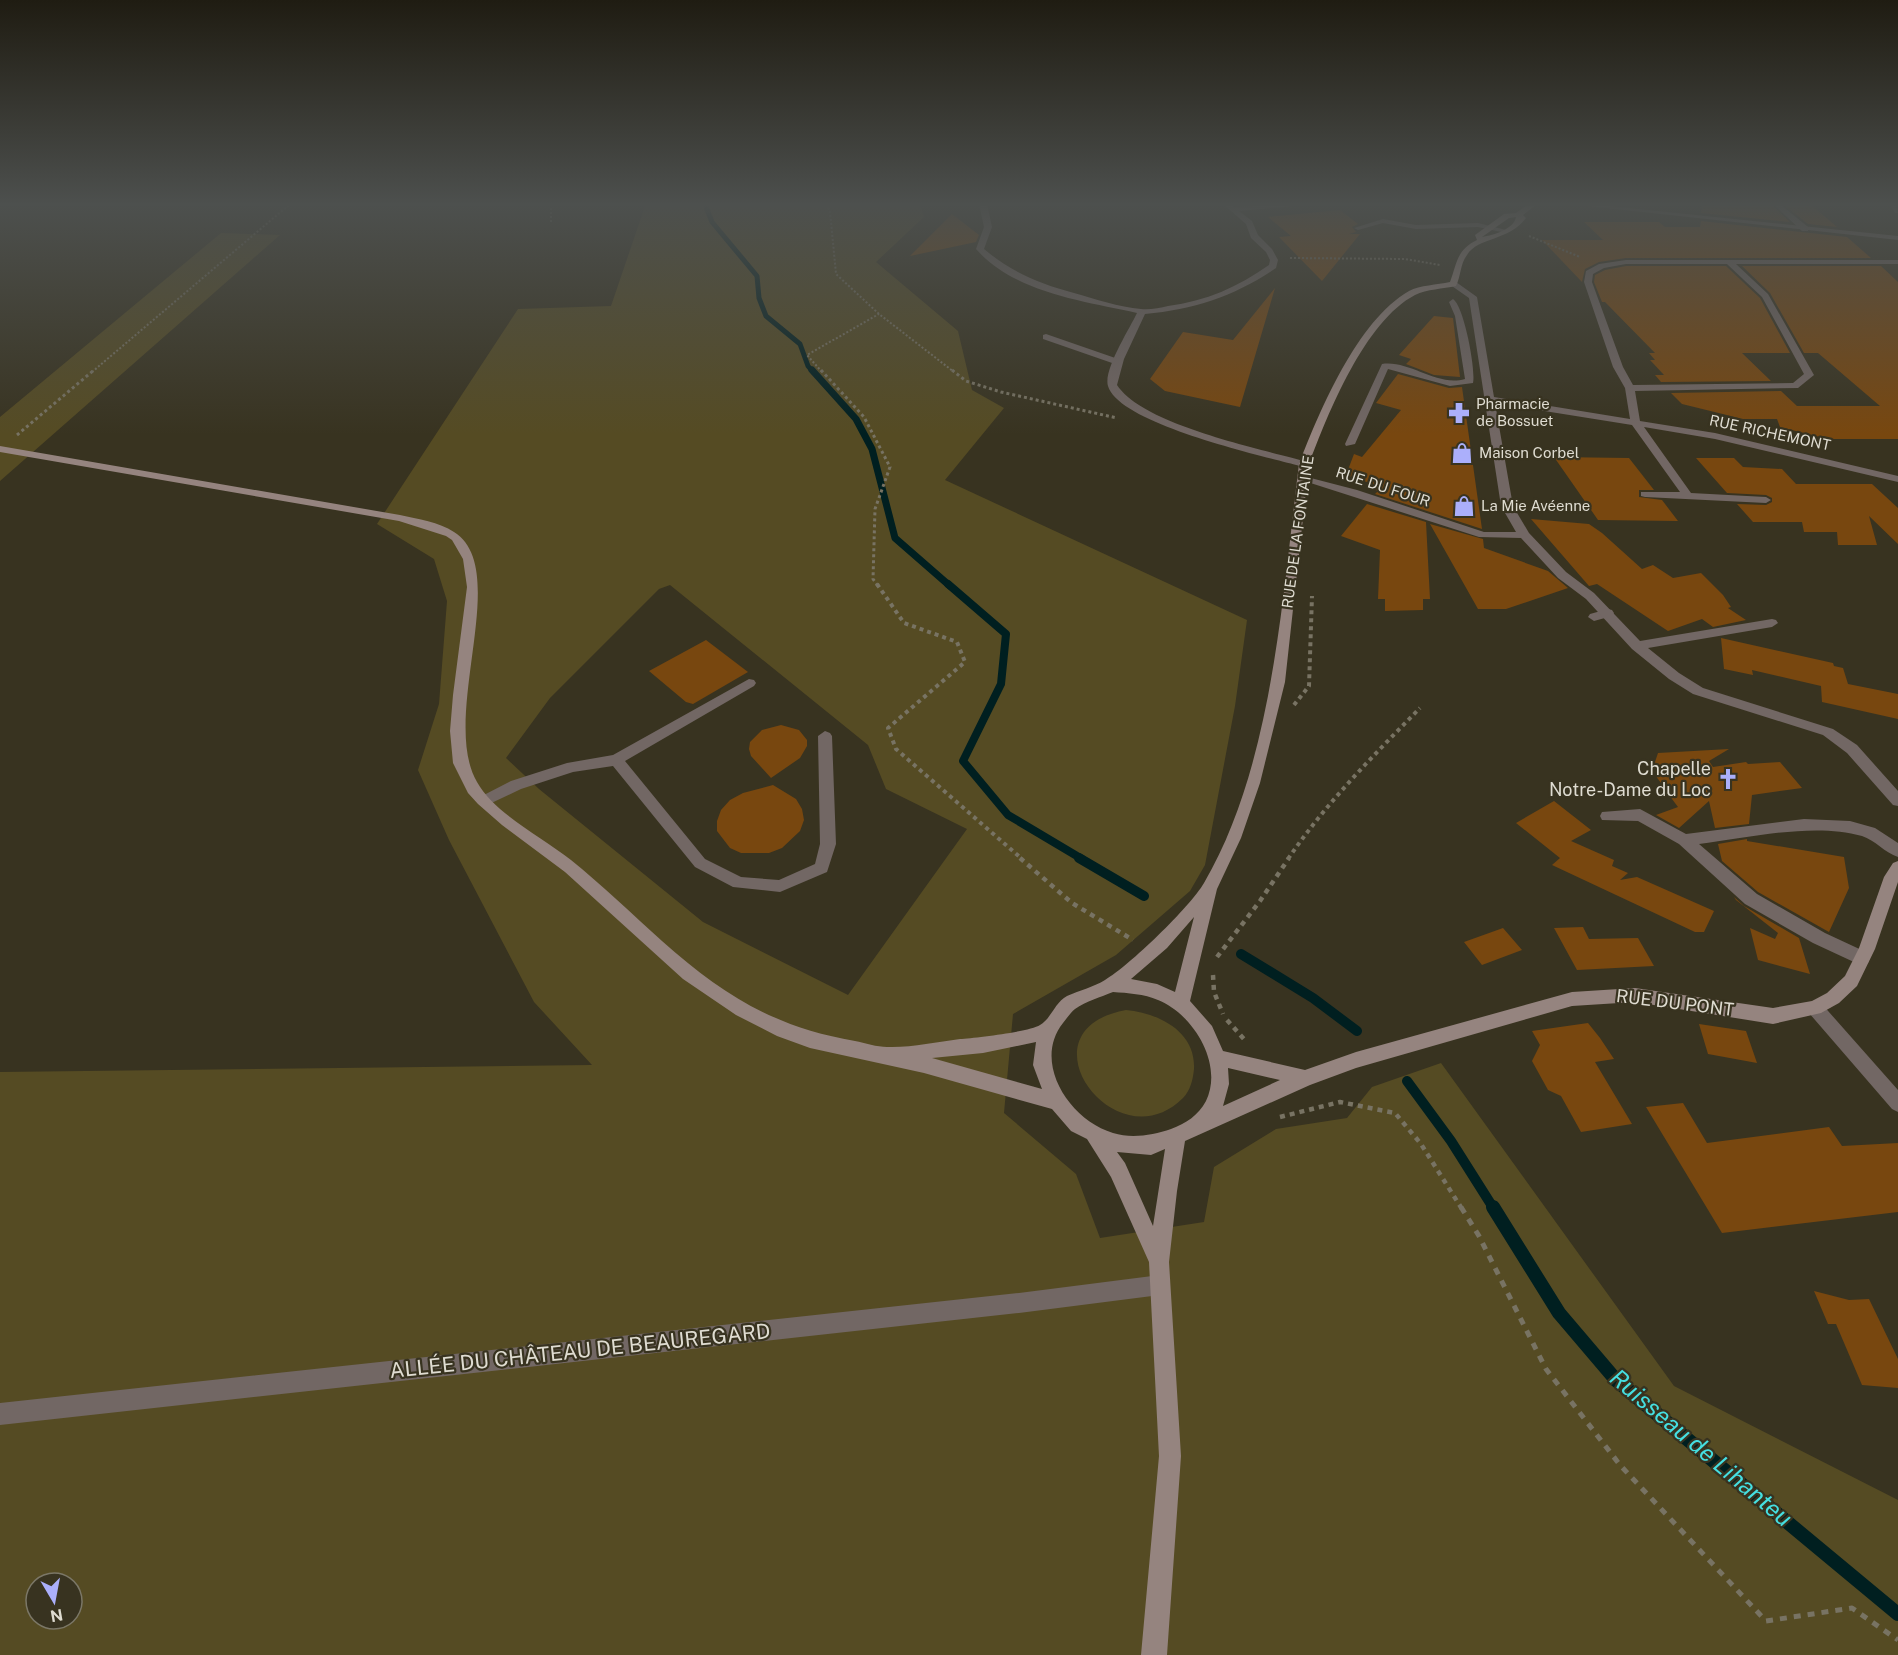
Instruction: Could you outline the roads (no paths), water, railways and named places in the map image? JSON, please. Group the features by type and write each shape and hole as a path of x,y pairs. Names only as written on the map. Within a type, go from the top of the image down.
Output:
{"main road":[{"name":"RUE DE LA FONTAINE","path":"1181,1004 1209,890 1233,838 1253,783 1278,682 1304,464 1317,430 1358,348 1394,306 1414,292 1453,284"},
{"path":"4,445 400,518 431,526 456,539 470,560 473,586 457,714 459,765 472,788 485,801 569,867 682,968 721,998 770,1025 820,1044 881,1055 1054,1101"},
{"name":"RUE DU PONT","path":"1198,1126 1305,1078 1356,1060 1572,999 1635,995 1773,1016 1815,1008 1833,998 1851,981 1867,949 1892,877 1898,867"},
{"name":"RUE DE LA FONTAINE","path":"1112,985 1159,944 1209,890"},
{"path":"1112,985 1136,986 1160,993 1181,1004 1204,1028 1218,1058 1220,1083 1213,1106 1198,1126 1176,1140 1150,1146 1122,1145 1095,1136 1072,1121 1054,1101 1044,1078 1041,1054 1046,1032 1056,1014 1071,999 1090,990 1112,985"},
{"path":"881,1055 982,1046 1046,1032"},
{"name":"RUE DU PONT","path":"1218,1058 1305,1078"},
{"path":"1095,1136 1118,1170 1159,1262"},
{"path":"1154,1655 1170,1456 1159,1262 1167,1191 1176,1140"}],"street":[{"path":"1030,281 1142,312 1188,308 1215,300 1252,281"},
{"path":"1587,281 1618,368 1630,388 1635,422 1687,495"},
{"path":"1630,388 1796,386 1809,375 1765,296 1749,281"},
{"path":"1453,284 1473,297 1475,304 1506,506 1524,535 1563,575 1608,613 1638,646 1674,676 1698,691 1828,732 1852,749 1898,801"},
{"path":"1437,288 1475,304"},
{"path":"1350,444 1385,366 1443,382 1460,384 1470,381 1459,316 1454,302"},
{"path":"1142,312 1118,362 1112,384 1115,394 1124,403 1147,416 1171,425 1304,464"},
{"path":"1046,337 1118,362"},
{"name":"RUE RICHEMONT","path":"1490,399 1715,436 1898,479"},
{"name":"RUE DU FOUR","path":"1303,479 1353,492 1483,535 1524,535"},
{"path":"1645,494 1766,500"},
{"path":"1594,617 1608,613"},
{"path":"1638,646 1772,623"},
{"path":"485,801 516,784 572,767 616,760 749,682"},
{"path":"616,760 700,863 739,883 780,886 822,868 828,844 825,736"},
{"path":"1606,816 1640,815 1684,840 1751,899 1818,938 1862,958"},
{"path":"1684,840 1804,825 1830,825 1870,832 1898,851"},
{"path":"1815,1008 1898,1103"},
{"name":"ALLÉE DU CHÂTEAU DE BEAUREGARD","path":"0,1414 1007,1304 1160,1285"}],"waterway":[{"name":"Ruisseau de Lihanteu","path":"757,281 759,298 766,316 800,344 808,366 813,372"},
{"name":"Ruisseau de Lihanteu","path":"812,370 856,419 872,449 895,538 950,586"},
{"name":"Ruisseau de Lihanteu","path":"948,584 1006,634 1001,684 963,761 1008,815 1082,859"},
{"name":"Ruisseau de Lihanteu","path":"1079,858 1144,896"},
{"name":"Ruisseau de Lihanteu","path":"1241,954 1313,998 1357,1031"},
{"name":"Ruisseau de Lihanteu","path":"1407,1081 1451,1141 1494,1209"},
{"name":"Ruisseau de Lihanteu","path":"1493,1207 1559,1313 1616,1380 1898,1614"}],"place":[{"name":"Pharmacie de Bossuet","path":"1459,413"},
{"name":"Maison Corbel","path":"1462,453"},
{"name":"La Mie Avéenne","path":"1464,506"},
{"name":"Chapelle Notre-Dame du Loc","path":"1728,779"}]}
